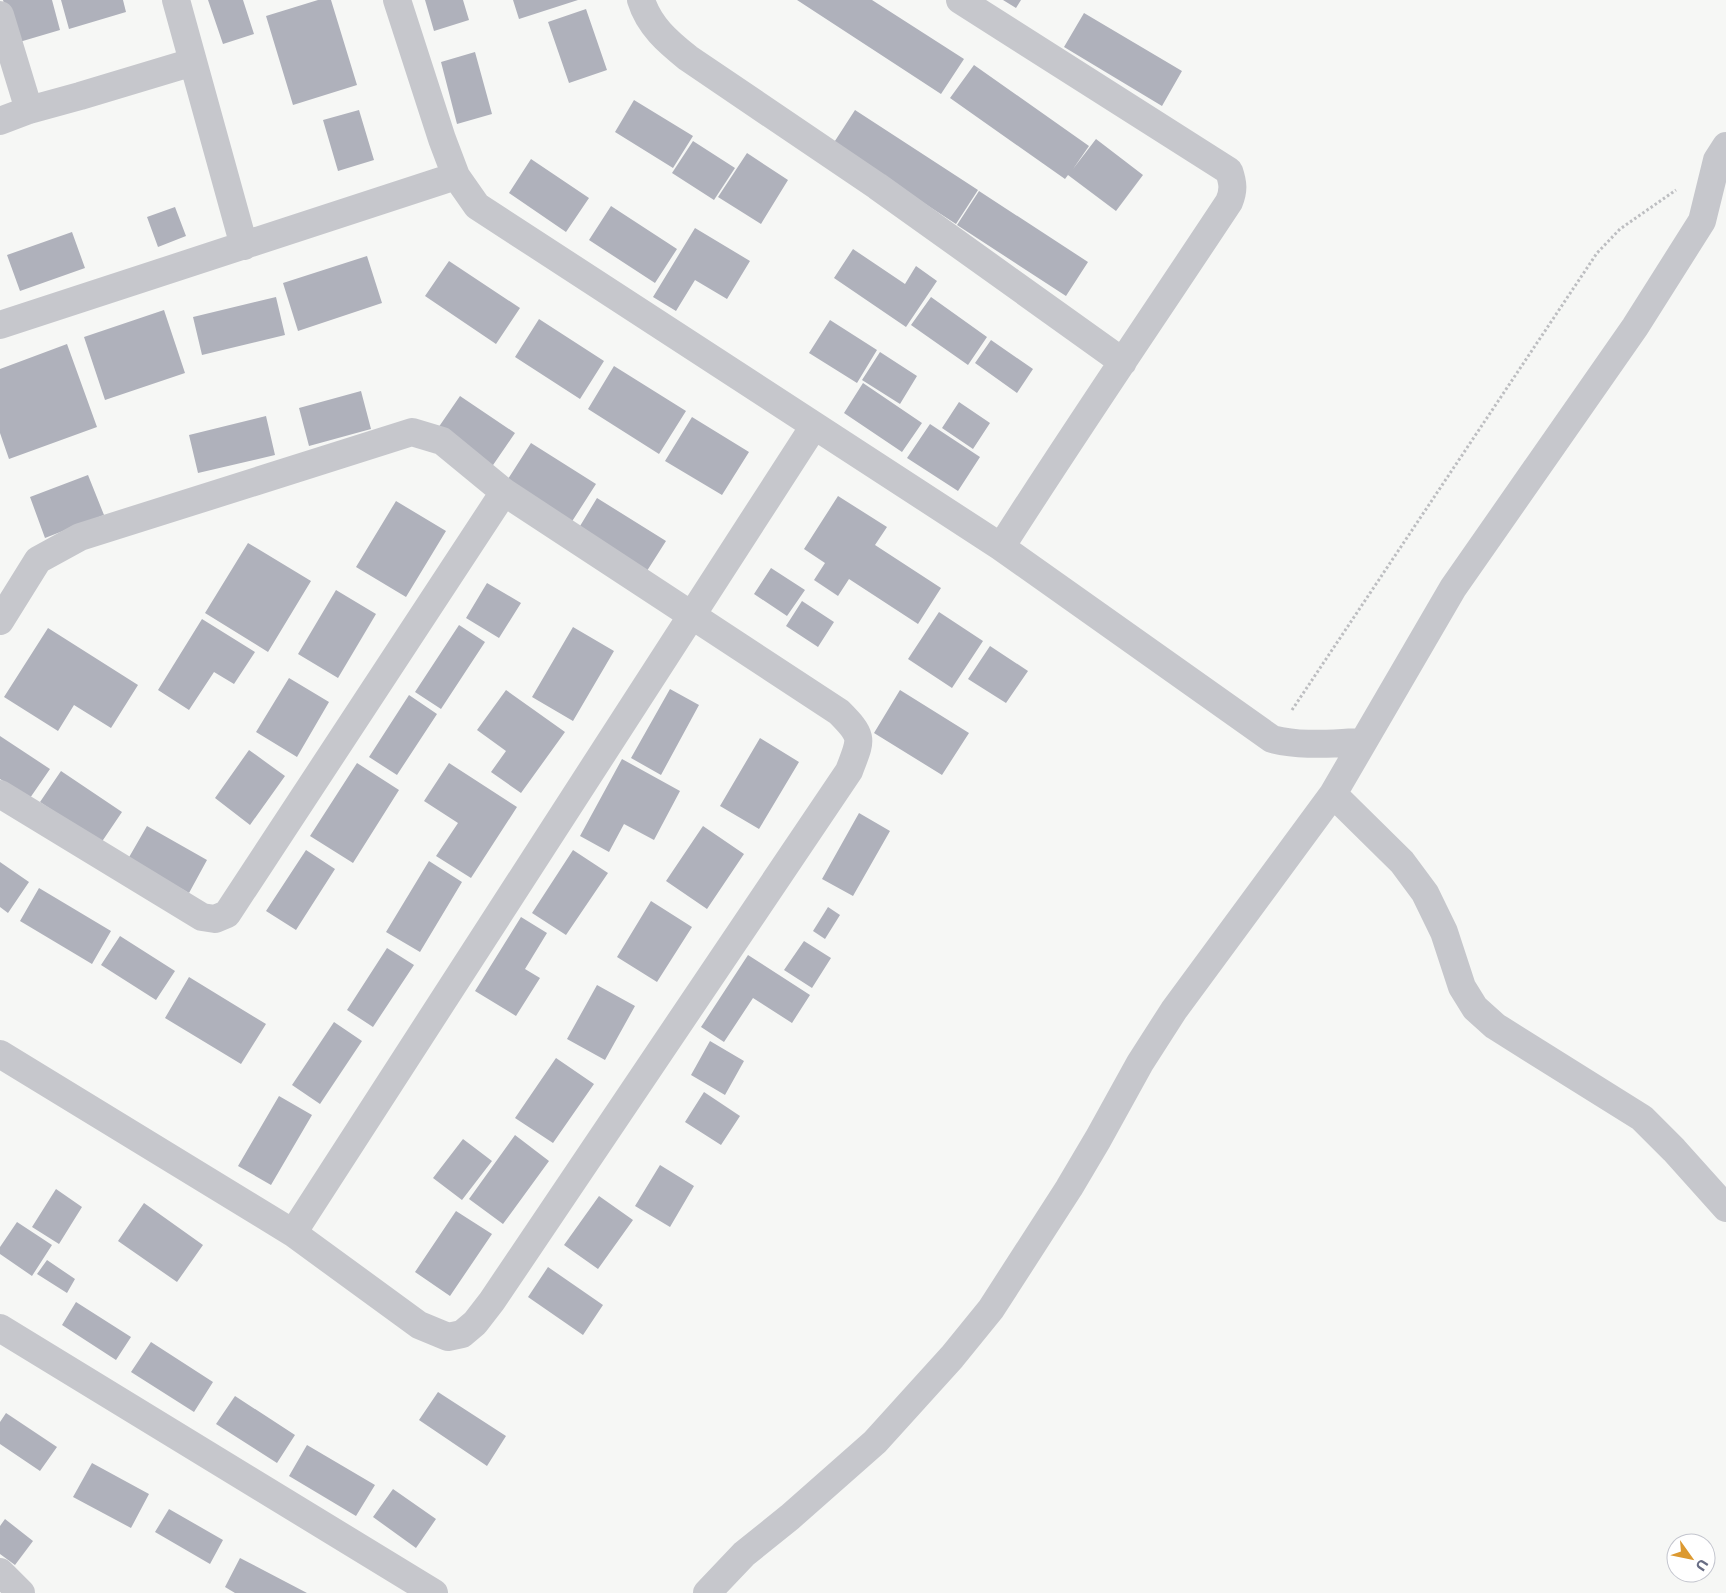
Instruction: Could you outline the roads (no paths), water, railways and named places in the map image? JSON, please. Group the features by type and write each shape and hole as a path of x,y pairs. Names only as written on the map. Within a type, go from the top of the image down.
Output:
{"street":[{"path":"176,0 244,246"},
{"path":"397,0 442,139 456,176 477,206 1001,547 1272,739 1293,744 1315,745 1363,742"},
{"path":"641,0 644,9 663,38 688,58 877,186 1123,362"},
{"path":"960,0 1229,171 1234,191 1229,202 1070,439 1001,547"},
{"path":"0,15 29,110"},
{"path":"0,121 29,110 193,62"},
{"path":"707,1593 744,1554 790,1517 875,1442 946,1364 991,1309 1074,1180 1140,1063 1174,1010 1332,794 1453,588 1635,327 1702,221 1721,153"},
{"path":"0,325 456,176"},
{"path":"293,1233 814,426"},
{"path":"0,621 38,560 80,537 412,432 442,441 504,492 839,712 856,728 859,745 849,771 492,1301 475,1323 462,1334 448,1337 419,1325 293,1233 0,1054"},
{"path":"0,794 202,917 215,919 227,914 504,492"},
{"path":"1332,794 1402,862 1425,893 1444,932 1462,987 1475,1008 1495,1026 1642,1118 1674,1150 1726,1208"},
{"path":"2,1335 434,1593"},
{"path":"0,1572 21,1593"}]}
